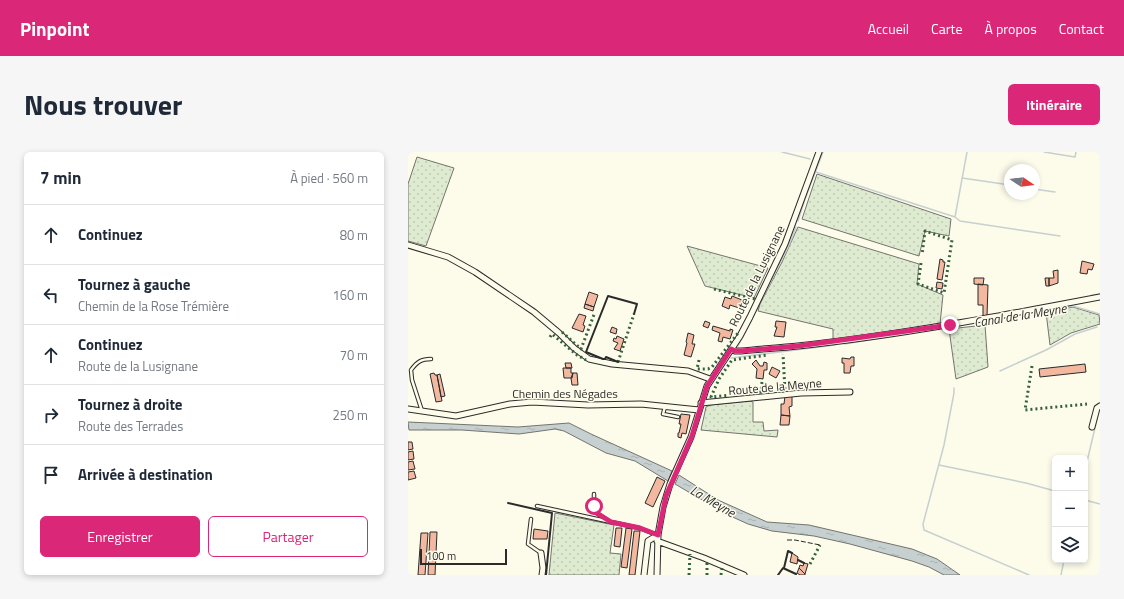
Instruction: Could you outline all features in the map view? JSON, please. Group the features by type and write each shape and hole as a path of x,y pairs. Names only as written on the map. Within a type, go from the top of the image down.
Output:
{"street":[{"name":"Route de la Lusignane","path":"657,575 658,538 663,507 670,484 692,436 701,403 710,379 731,349 750,317 785,244 819,152"},
{"path":"408,244 448,258 475,272 534,312 574,348 589,359 612,364 688,371 710,379"},
{"path":"731,349 741,351 798,346 874,336 958,323 1100,297"},
{"name":"Route de la Meyne","path":"701,403 801,393 850,392"},
{"name":"Chemin des Négades","path":"408,409 456,416 510,404 532,402 588,405 641,404 699,410"},
{"path":"1092,427 1097,408 1100,406"},
{"path":"644,575 648,541 658,538 744,575"},
{"path":"541,553 543,568 542,575"}],"lane":[{"path":"422,411 412,380 411,370 419,361 431,358"},
{"path":"665,406 663,414 678,417"},
{"path":"594,494 595,512 611,522"},
{"path":"537,506 640,528 658,538"},
{"path":"531,519 528,544 541,553"}],"green space":[{"path":"417,157 454,168 426,246 408,241 408,184"},
{"path":"817,174 951,219 949,236 925,231 919,256 802,219"},
{"path":"798,227 919,264 917,284 943,295 940,324 833,339 833,329 758,311 760,304"},
{"path":"687,246 768,268 754,298 705,286"},
{"path":"1073,307 1099,315 1100,324 1071,333 1050,345 1046,312"},
{"path":"985,325 988,367 956,379 949,329"},
{"path":"750,401 753,402 753,422 763,422 764,431 778,430 777,437 701,430 706,407 710,405"},
{"path":"555,513 614,525 610,553 621,554 619,575 549,575"}],"water":[{"path":"408,422 518,427 569,423 672,471 668,481 635,461 606,453 564,431 555,429 519,434 462,430 409,430"},
{"name":"La Meyne","path":"679,475 718,500 767,522 809,525 912,549 937,559 960,575 944,575 929,567 912,561 850,544 814,536 772,531 748,524 726,514 675,484"}],"building":[{"path":"940,259 945,262 942,280 937,279"},
{"path":"1082,261 1094,264 1092,270 1088,269 1087,274 1080,273"},
{"path":"1058,270 1058,283 1049,286 1049,278 1054,278 1053,271"},
{"path":"974,278 984,278 983,285 974,284"},
{"path":"1045,278 1049,278 1049,286 1046,286"},
{"path":"937,282 943,283 942,289 936,288"},
{"path":"978,284 988,285 987,316 983,316 983,305 978,305"},
{"path":"589,292 598,295 594,307 585,304"},
{"path":"732,296 742,300 739,308 730,305 729,309 722,306 725,297 731,299"},
{"path":"585,304 594,307 593,311 584,308"},
{"path":"579,314 586,316 583,325 585,326 583,332 572,328"},
{"path":"705,321 710,323 708,328 703,326"},
{"path":"776,321 786,322 784,337 774,336 777,327 775,327"},
{"path":"713,326 730,331 730,329 733,330 730,339 723,337 722,342 718,341 720,333 712,330"},
{"path":"612,327 617,329 616,334 610,332"},
{"path":"688,333 694,335 692,344 695,344 691,357 684,355"},
{"path":"617,336 624,339 620,351 614,349 618,343 613,341"},
{"path":"851,357 854,357 854,366 851,366 850,373 844,373 844,363 842,363 842,358 850,359"},
{"path":"756,360 760,366 763,366 764,362 767,363 767,370 764,370 763,379 756,378 757,369 752,364"},
{"path":"565,363 571,363 572,368 566,368"},
{"path":"1085,364 1086,372 1040,377 1039,369"},
{"path":"772,367 780,371 776,378 769,374"},
{"path":"563,368 571,368 571,373 573,373 572,378 564,378"},
{"path":"434,373 437,375 442,401 436,402 430,374"},
{"path":"573,373 577,373 578,385 572,385 571,378"},
{"path":"440,374 445,396 441,397 437,375"},
{"path":"792,395 792,406 789,407 790,416 781,415 781,404 784,404 785,396"},
{"path":"681,414 690,415 686,434 682,433 681,438 678,437 678,433 681,424 679,424"},
{"path":"781,415 790,416 789,425 780,425"},
{"path":"408,442 412,442 413,449 408,450"},
{"path":"413,451 414,459 408,460 408,452"},
{"path":"413,461 415,469 408,470 408,462"},
{"path":"414,471 416,478 408,480 408,472"},
{"path":"657,477 665,481 653,507 645,503"},
{"path":"616,528 622,528 620,547 614,546"},
{"path":"626,528 632,529 627,568 621,567"},
{"path":"534,529 548,531 547,539 533,539"},
{"path":"634,531 640,531 635,575 629,575"},
{"path":"430,532 437,532 435,575 428,575"},
{"path":"421,533 428,533 425,575 418,575"},
{"path":"792,553 798,557 797,564 790,562"},
{"path":"804,563 808,564 805,574 799,568 800,565 803,566"},
{"path":"799,568 805,575 800,575 797,573"}],"waterway":[{"path":"782,152 810,159"},
{"path":"798,221 823,152"},
{"path":"816,172 955,217 967,152"},
{"path":"1044,152 1075,157 1076,152"},
{"path":"962,178 1004,184"},
{"path":"1040,190 1055,192"},
{"path":"955,217 960,221 1060,236"},
{"path":"738,346 789,245 796,227"},
{"path":"1092,295 1100,294"},
{"name":"Canal de la Meyne","path":"998,319 1073,306 1100,314"},
{"path":"1000,371 1046,350 1075,334 1097,327"},
{"name":"Canal de la Meyne","path":"845,344 898,335"},
{"name":"Canal de la Meyne","path":"731,358 835,345"},
{"path":"954,388 944,445 923,524 924,530 1029,575"},
{"path":"1088,457 1099,411"},
{"path":"939,465 1026,483 1052,490"},
{"path":"1088,501 1100,504"},
{"path":"1061,575 1063,563"}],"hedge":[{"path":"921,263 918,284 944,293 952,240 925,231 922,255"},
{"path":"714,289 755,299"},
{"path":"562,332 581,349 595,312"},
{"path":"618,362 634,314"},
{"path":"699,360 697,369 708,369 712,367 738,333"},
{"path":"550,337 552,334 577,355 586,360"},
{"path":"767,392 785,391 783,354"},
{"path":"762,382 761,392 711,397 719,379 732,360 767,355"},
{"path":"1032,366 1025,410 1087,404"},
{"path":"810,564 820,545"},
{"path":"689,575 690,554"},
{"path":"707,561 707,575"},
{"path":"721,575 722,568"}],"fence":[{"path":"787,540 820,545"}],"wall":[{"path":"618,362 606,357 603,359 586,352 608,296 637,304 634,314"},
{"path":"508,503 552,513 546,575"},
{"path":"784,568 788,551 792,553"},
{"path":"798,560 804,563"},
{"path":"778,575 783,568 796,574"}],"route":[{"path":"594,506 595,512 611,522 640,528 658,535 660,519 666,496 692,436 703,396 710,379 731,349 741,351 798,346 950,325"}]}
